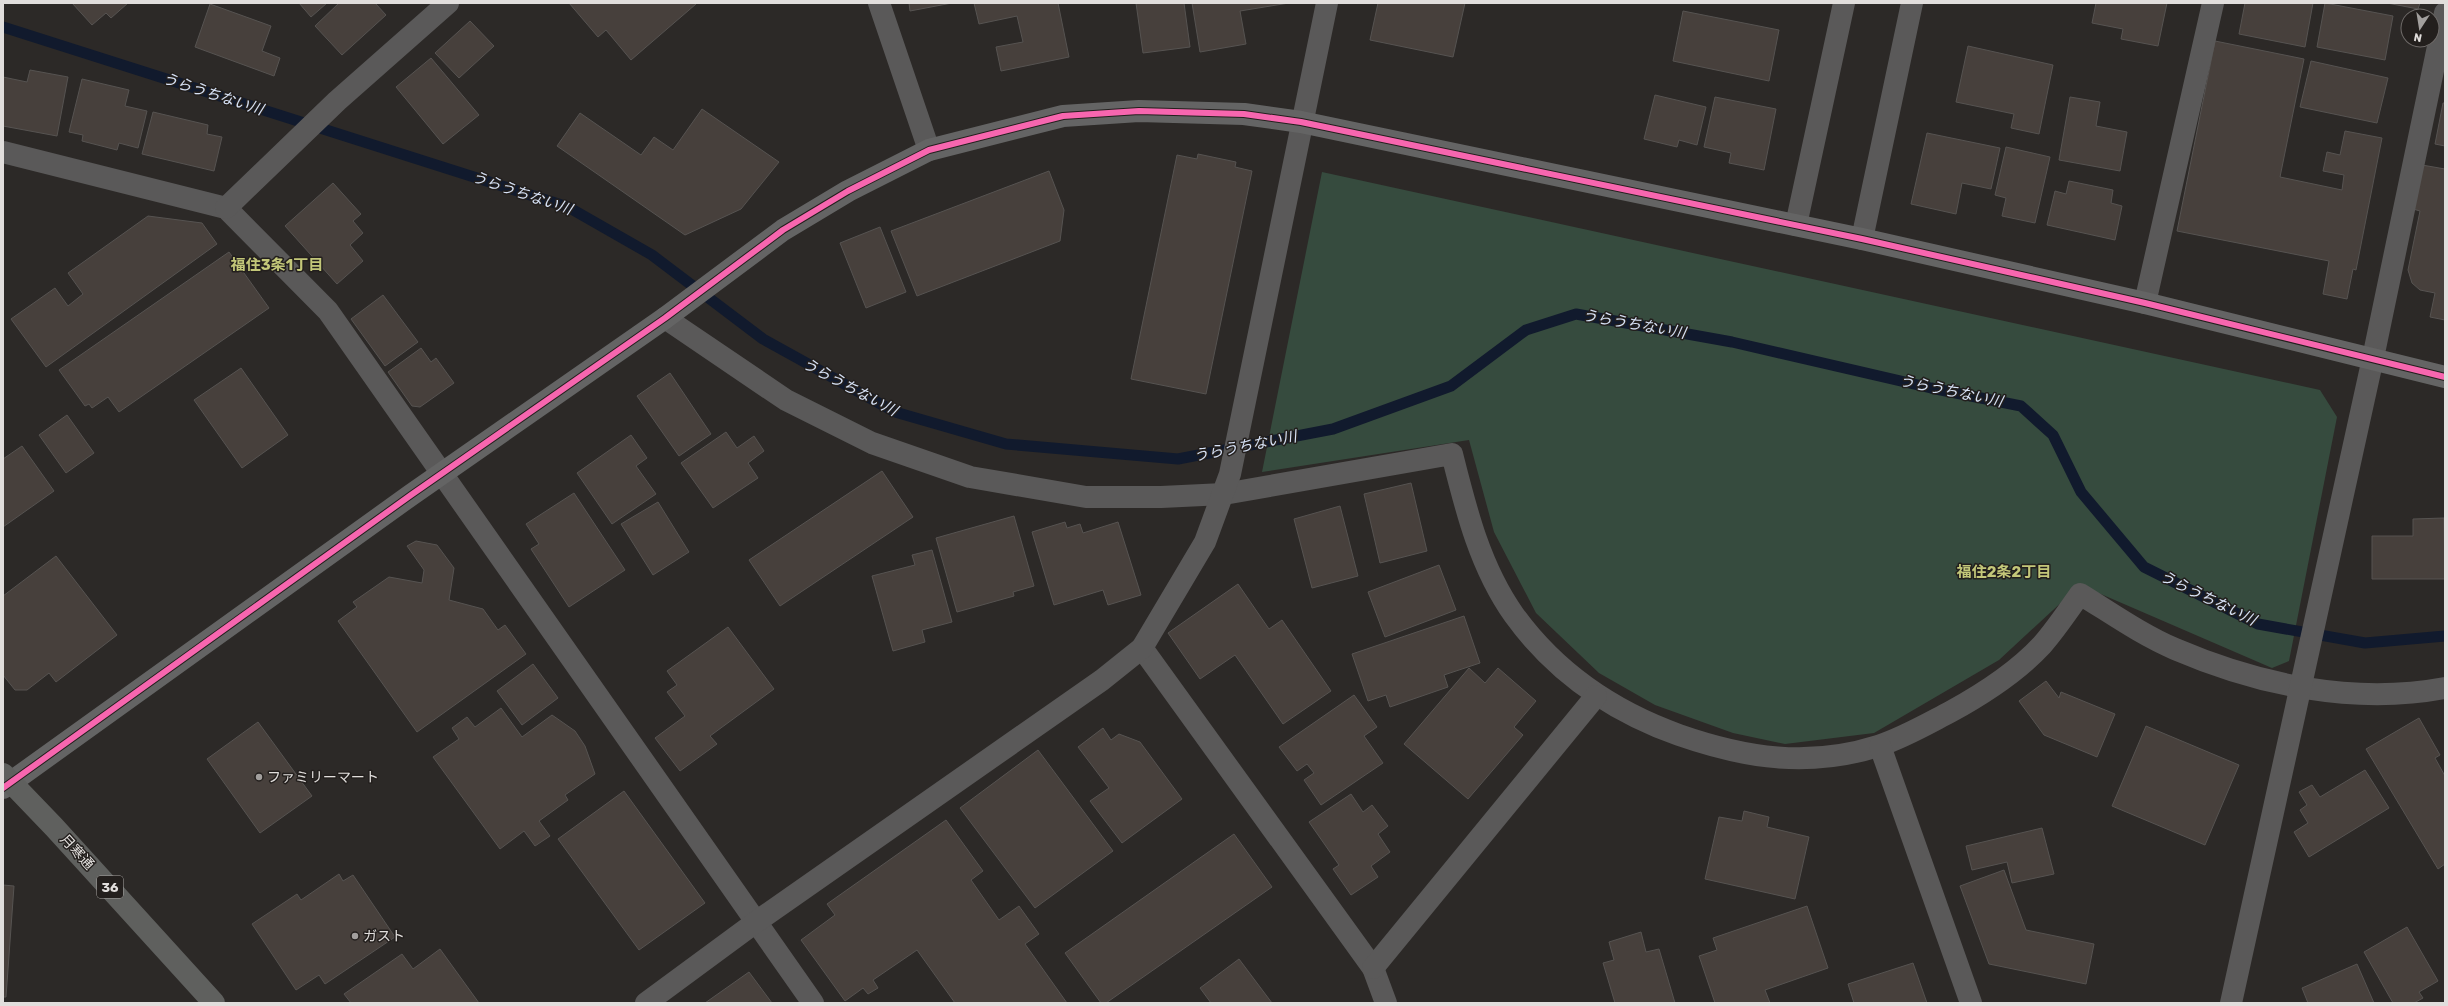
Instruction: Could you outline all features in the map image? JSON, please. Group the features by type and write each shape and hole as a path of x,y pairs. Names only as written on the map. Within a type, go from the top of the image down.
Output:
{"highway":[{"name":"月寒通","path":"6,782 76,850 214,1003"}],"street":[{"path":"226,208 336,101 448,3"},
{"path":"879,3 929,150"},
{"path":"646,1003 756,922 1102,680 1142,648 1205,542 1227,484 1301,122 1327,3"},
{"path":"1796,225 1844,3"},
{"path":"1862,239 1912,3"},
{"path":"2145,303 2213,3"},
{"path":"2231,1003 2306,664 2445,13"},
{"path":"6,782 441,474 665,318 783,230 848,191 929,150 1063,116 1139,111 1244,114 1301,122 1862,239 2145,303 2445,377"},
{"path":"3,152 226,208 328,311 813,1003"},
{"path":"665,318 786,400 872,443 970,477 1086,497 1161,497 1227,484 1452,454 1482,559 1514,615 1565,672 1596,696 1664,730 1710,746 1761,757 1808,758 1850,754 1880,746 1925,726 1978,696 2015,670 2042,644 2080,594 2174,649 2234,672 2301,687 2364,696 2399,694 2445,688"},
{"path":"1142,648 1373,968 1386,1003"},
{"path":"1373,968 1596,696"},
{"path":"1880,746 1971,1003"}],"green space":[{"path":"1322,172 2320,390 2337,417 2289,661 2272,668 2080,585 1999,660 1874,733 1785,744 1733,733 1655,705 1599,673 1536,613 1494,532 1469,440 1262,472"}],"building":[{"path":"72,3 128,3 111,18 106,13 92,25"},
{"path":"299,3 327,3 311,17"},
{"path":"339,3 375,3 386,15 342,55 315,26"},
{"path":"569,3 696,4 631,60 606,30 598,37"},
{"path":"909,3 952,3 910,11"},
{"path":"974,3 1058,3 1069,57 1001,71 996,47 1023,42 1017,16 979,24"},
{"path":"1136,3 1184,3 1190,47 1143,53"},
{"path":"1192,3 1289,3 1240,11 1246,44 1200,52"},
{"path":"1378,3 1465,3 1453,57 1370,40"},
{"path":"2096,3 2167,3 2158,46 2121,39 2123,29 2092,23"},
{"path":"2245,3 2313,3 2305,47 2239,34"},
{"path":"2325,3 2393,16 2385,60 2317,47"},
{"path":"2387,3 2420,3 2418,8"},
{"path":"210,4 271,26 262,51 280,58 274,76 195,47"},
{"path":"1683,11 1779,30 1769,81 1673,61"},
{"path":"470,21 494,46 459,78 435,53"},
{"path":"2215,41 2304,59 2280,177 2342,190 2344,175 2323,171 2327,152 2340,155 2345,131 2382,138 2356,270 2353,269 2347,299 2323,294 2329,261 2177,231"},
{"path":"1968,46 2053,65 2039,134 2011,128 2014,114 1956,102"},
{"path":"431,58 479,115 443,144 396,87"},
{"path":"2311,61 2388,78 2377,123 2300,107"},
{"path":"30,70 68,77 57,136 3,126 3,77 27,82"},
{"path":"82,79 129,90 125,106 147,111 138,148 119,143 117,150 82,141 83,135 69,132"},
{"path":"1655,95 1706,107 1697,145 1679,140 1677,147 1644,139"},
{"path":"1715,97 1776,109 1764,170 1729,163 1731,153 1704,147"},
{"path":"2070,97 2100,102 2096,126 2127,132 2120,171 2059,160"},
{"path":"2443,103 2445,103 2445,146 2435,144"},
{"path":"702,109 779,162 741,209 685,235 557,146 580,113 641,155 654,137 673,150"},
{"path":"153,112 208,125 207,134 222,137 214,171 142,154"},
{"path":"1927,133 2000,148 1991,189 1962,183 1956,214 1911,204"},
{"path":"2006,147 2050,157 2035,223 2002,216 2006,198 1995,195"},
{"path":"1198,154 1236,162 1235,167 1252,171 1206,394 1131,379 1177,155 1197,159"},
{"path":"2422,165 2445,169 2445,320 2430,317 2435,293 2420,290 2412,283 2408,270 2420,211 2413,209"},
{"path":"1049,171 1064,210 1060,241 917,296 891,231"},
{"path":"2069,181 2113,190 2111,203 2122,206 2115,240 2047,225 2055,191 2066,194"},
{"path":"333,183 361,214 353,221 363,233 350,245 363,261 337,284 285,226"},
{"path":"148,216 202,223 217,244 46,367 11,319 55,288 68,306 83,294 68,273"},
{"path":"880,227 906,292 866,308 840,243"},
{"path":"229,252 269,308 119,412 108,397 92,408 89,404 85,406 59,370"},
{"path":"383,295 418,342 385,366 351,319"},
{"path":"421,348 431,362 436,358 454,383 420,407 412,406 388,372"},
{"path":"241,368 288,435 242,468 194,400"},
{"path":"670,373 711,434 679,456 637,396"},
{"path":"67,415 94,453 66,473 39,435"},
{"path":"726,432 737,448 754,436 764,451 748,463 758,478 713,508 681,463"},
{"path":"631,435 647,458 636,466 656,494 612,524 577,473"},
{"path":"22,446 54,491 3,527 3,459"},
{"path":"882,471 913,517 780,606 749,560"},
{"path":"1411,483 1427,551 1380,563 1364,494"},
{"path":"574,493 625,570 569,607 531,549 539,544 526,524"},
{"path":"658,502 689,552 653,575 621,524"},
{"path":"1340,506 1358,576 1312,588 1294,519"},
{"path":"1014,516 1034,586 1013,592 1014,596 957,612 936,538"},
{"path":"2444,518 2445,579 2372,579 2372,536 2413,536 2413,519"},
{"path":"1065,522 1067,528 1080,524 1083,533 1118,522 1141,595 1108,605 1103,590 1054,605 1032,532"},
{"path":"416,541 437,545 454,568 449,600 483,609 498,630 505,625 526,654 417,732 338,621 357,607 353,602 389,577 422,583 424,570 407,546"},
{"path":"932,550 952,622 922,630 925,642 893,651 872,576 915,565 912,555"},
{"path":"56,556 117,635 56,682 49,673 27,690 15,690 3,675 3,596"},
{"path":"1439,565 1456,610 1385,637 1368,592"},
{"path":"1238,584 1269,629 1282,620 1331,691 1283,724 1235,655 1200,679 1168,633"},
{"path":"1464,616 1480,663 1444,675 1448,687 1390,707 1386,695 1368,701 1352,654"},
{"path":"728,627 774,689 710,736 717,744 680,771 655,738 685,716 667,692 677,685 667,671"},
{"path":"533,664 558,698 522,725 497,691"},
{"path":"1469,668 1485,683 1498,668 1536,701 1514,727 1523,735 1468,799 1404,744"},
{"path":"2046,681 2059,698 2061,692 2115,714 2097,757 2044,735 2019,701"},
{"path":"1354,695 1377,727 1364,736 1383,763 1321,805 1304,780 1314,773 1307,764 1297,771 1279,747"},
{"path":"501,708 522,737 552,715 575,731 585,746 595,774 565,795 568,800 539,821 550,836 535,846 524,831 500,849 433,757 459,739 452,728 467,717 475,727"},
{"path":"2419,718 2440,755 2435,758 2445,776 2445,864 2438,869 2366,749"},
{"name":"ファミリーマート","path":"258,722 312,796 260,833 207,759"},
{"path":"2146,726 2239,765 2205,845 2112,806"},
{"path":"1103,728 1111,740 1119,734 1140,742 1182,799 1122,843 1090,801 1109,788 1078,747"},
{"path":"1038,750 1113,851 1035,908 960,808"},
{"path":"2365,770 2389,808 2309,857 2294,832 2308,823 2300,810 2307,805 2299,792 2312,785 2320,797"},
{"path":"624,791 705,903 639,950 558,839"},
{"path":"1351,794 1363,812 1372,805 1388,826 1378,834 1390,852 1371,866 1378,877 1351,895 1333,869 1339,865 1309,822"},
{"path":"1744,811 1769,817 1767,827 1809,837 1795,899 1705,879 1719,817 1742,821"},
{"path":"946,820 983,871 971,880 999,920 1019,906 1039,934 1025,944 1067,1003 955,1003 917,950 873,980 878,988 868,994 863,988 845,1001 801,940 835,915 827,904"},
{"path":"2042,828 2054,874 2012,883 2007,862 1972,870 1966,846"},
{"path":"1234,834 1272,887 1106,1003 1101,1003 1065,953"},
{"path":"2004,870 2026,930 2094,944 2086,984 1989,964 1960,886"},
{"path":"339,874 343,881 353,875 395,937 325,984 319,975 296,990 252,924 297,894 301,900"},
{"path":"3,885 14,886 6,997 3,997"},
{"path":"1807,906 1828,968 1765,990 1770,1003 1715,1003 1699,956 1717,950 1713,938"},
{"path":"2407,927 2438,981 2419,992 2423,998 2414,1003 2393,1003 2364,952"},
{"path":"1641,932 1646,952 1659,949 1675,1003 1615,1003 1603,963 1614,960 1609,942"},
{"path":"440,949 479,1003 351,1003 344,994 402,954 413,969"},
{"path":"1239,959 1272,1003 1211,1003 1200,988"},
{"path":"1913,963 1927,1003 1854,1003 1848,984"},
{"path":"2357,964 2374,1003 2308,1003 2302,988"},
{"path":"749,972 772,1003 705,1003"}],"waterway":[{"name":"うらうちない川","path":"3,27 568,207 652,255 763,339 895,412 1006,444 1178,459 1333,429 1451,386 1526,330 1576,314 1732,342 1931,388 2021,406 2053,435 2081,492 2144,567 2258,624 2365,643 2445,636"}],"cycle path":[{"path":"3,788 411,495 665,318 783,230 848,191 929,150 1063,116 1139,111 1244,114 1301,122 1862,239 2145,303 2445,377"}],"place":[{"name":"ファミリーマート","path":"259,777"},
{"name":"ガスト","path":"355,936"}],"district":[{"name":"福住3条1丁目","path":"277,265"},
{"name":"福住2条2丁目","path":"2004,572"}]}
